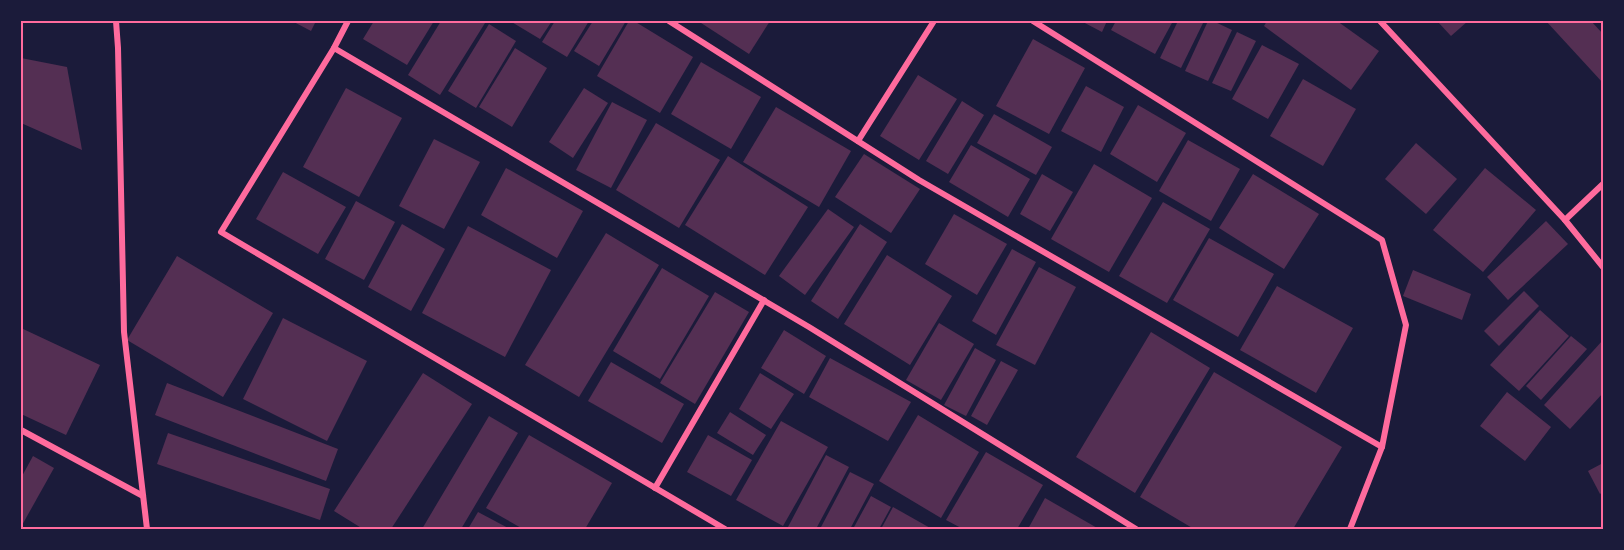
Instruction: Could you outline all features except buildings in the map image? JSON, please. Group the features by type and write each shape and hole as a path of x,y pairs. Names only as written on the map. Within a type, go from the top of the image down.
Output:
{"street":[{"path":"116,21 124,332 147,529"},
{"path":"348,21 334,48 221,232 725,529"},
{"path":"669,21 920,180 1382,447"},
{"path":"858,141 934,21"},
{"path":"1033,21 1382,240 1406,325 1382,447 1350,529"},
{"path":"1380,21 1565,220 1603,267"},
{"path":"334,48 764,300 1136,529"},
{"path":"1565,220 1603,184"},
{"path":"655,488 764,300"},
{"path":"21,430 143,496"}]}
